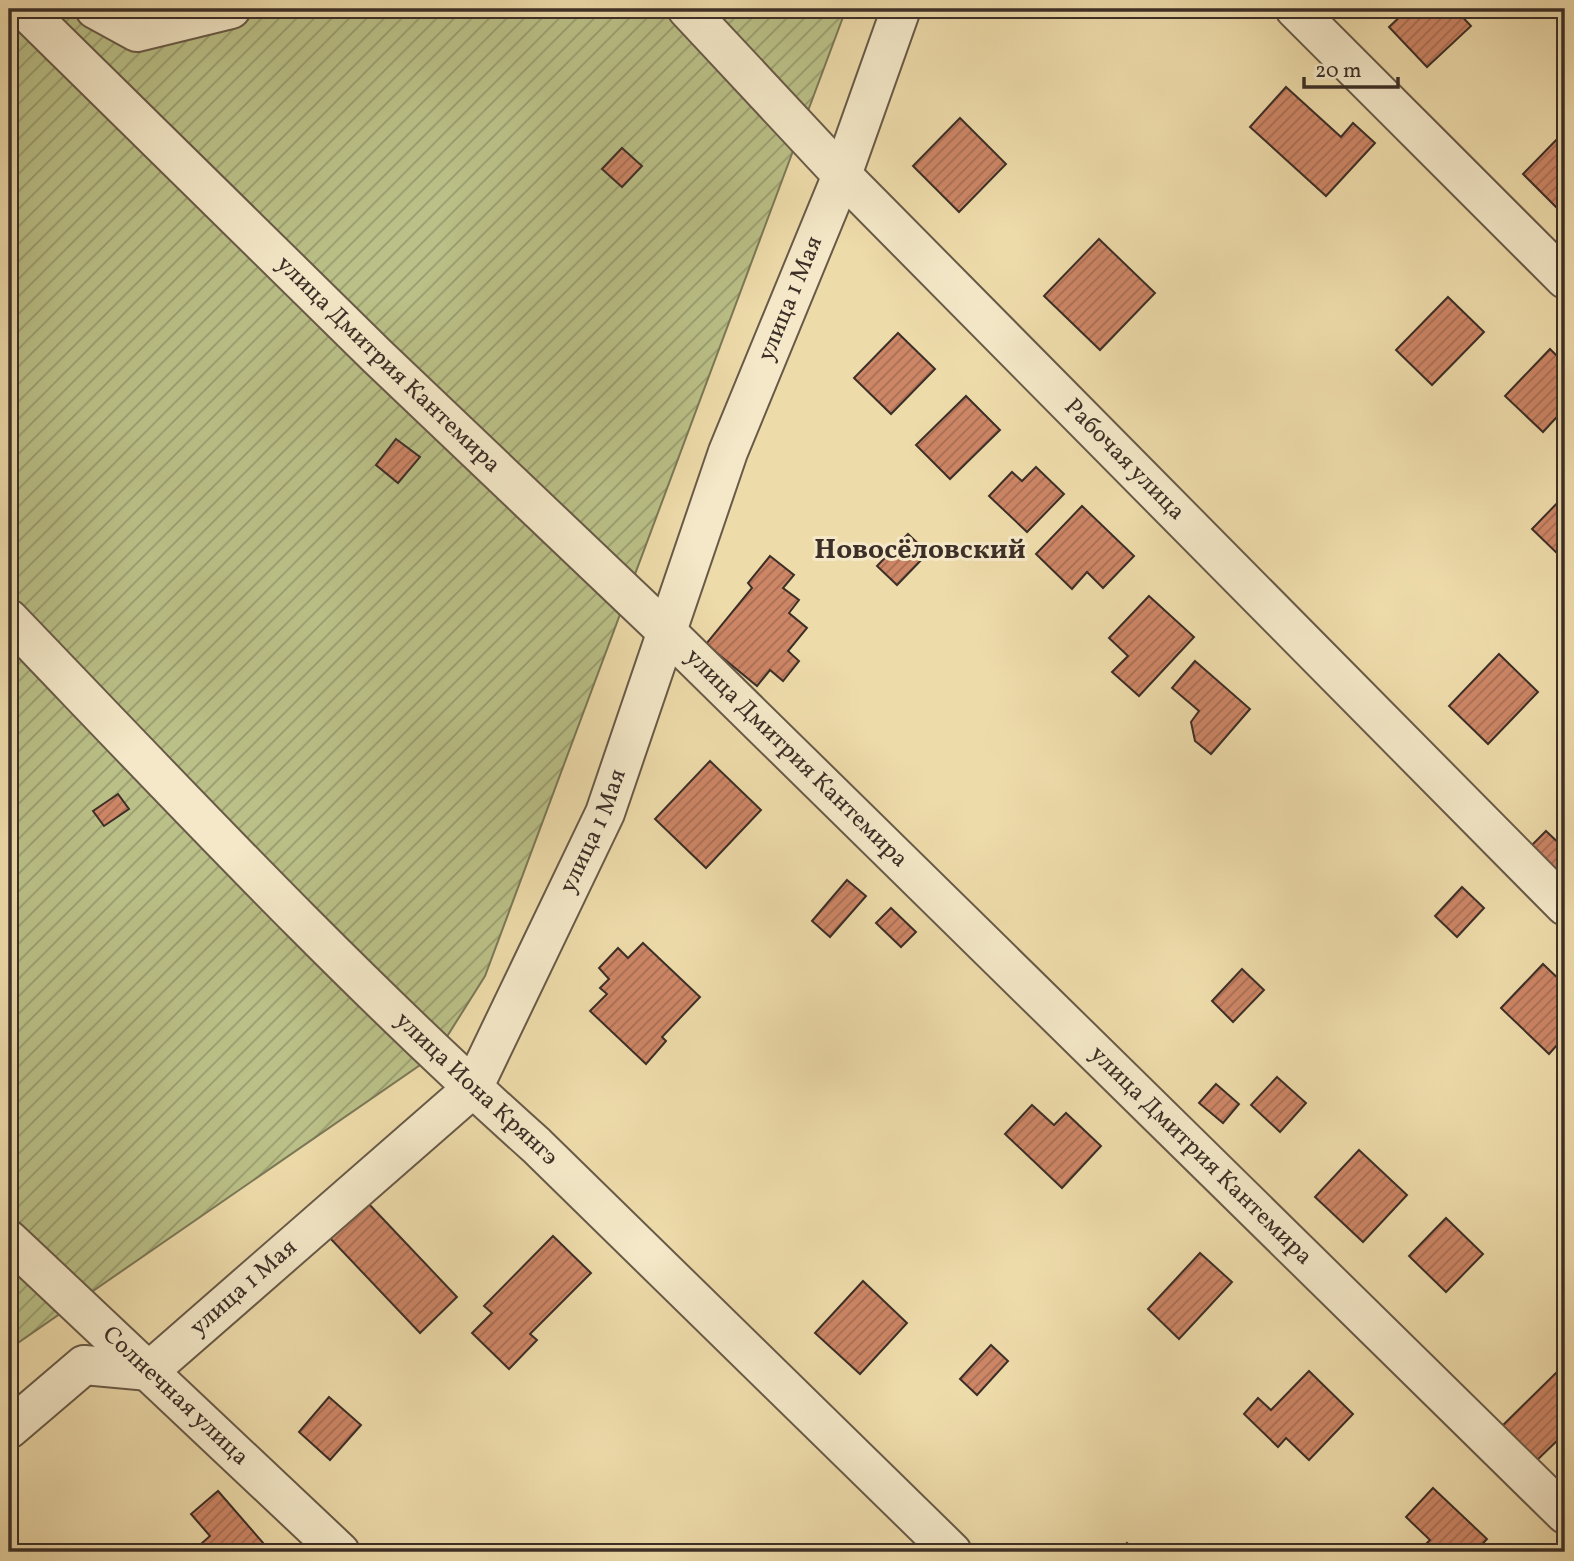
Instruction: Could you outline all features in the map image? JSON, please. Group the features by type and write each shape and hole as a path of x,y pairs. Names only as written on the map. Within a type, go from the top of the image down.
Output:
{"street":[{"name":"улица Дмитрия Кантемира","path":"24,9 377,356 667,632 1565,1514"},
{"path":"95,9 137,32 231,9"},
{"name":"Рабочая улица","path":"687,9 842,175 1565,906"},
{"name":"улица 1 Мая","path":"149,1371 473,1088 605,813 728,452 842,175 901,9"},
{"path":"1296,9 1565,279"},
{"name":"улица Иона Крянгэ","path":"9,619 266,886 473,1088 546,1154 952,1552"},
{"name":"Солнечная улица","path":"9,1240 340,1552"},
{"path":"9,1429 84,1365 149,1371"}],"green space":[{"path":"9,9 846,9 485,976 436,1054 9,1349"}],"building":[{"path":"1408,9 1455,9 1471,26 1427,67 1389,27"},
{"path":"1286,87 1341,137 1353,123 1375,143 1326,196 1250,127"},
{"path":"960,118 1006,164 959,212 913,166"},
{"path":"1565,131 1565,216 1523,174"},
{"path":"622,148 642,166 622,187 602,169"},
{"path":"1099,239 1155,293 1100,350 1044,296"},
{"path":"1448,297 1484,332 1432,385 1396,350"},
{"path":"898,333 935,369 891,414 854,378"},
{"path":"1550,349 1565,364 1565,408 1543,432 1505,396"},
{"path":"966,396 1000,430 950,479 916,445"},
{"path":"396,439 420,457 398,483 376,465"},
{"path":"1036,467 1064,494 1027,532 989,496 1012,472 1022,481"},
{"path":"1565,495 1565,561 1532,529"},
{"path":"1082,506 1134,556 1103,588 1087,572 1072,589 1036,554"},
{"path":"908,534 928,553 897,585 877,566"},
{"path":"770,556 794,575 783,588 799,600 789,613 807,628 788,651 799,661 783,681 770,670 757,686 706,644 752,588 748,583"},
{"path":"1149,596 1194,637 1139,696 1112,672 1128,656 1109,638"},
{"path":"1499,654 1538,692 1488,744 1449,706"},
{"path":"1195,661 1250,709 1211,754 1195,741 1191,722 1199,711 1172,688"},
{"path":"710,761 761,810 706,868 655,819"},
{"path":"118,794 129,809 104,826 93,811"},
{"path":"1546,831 1565,849 1565,878 1532,845"},
{"path":"847,880 866,896 830,937 812,921"},
{"path":"1462,887 1484,908 1457,937 1435,916"},
{"path":"891,908 916,932 901,947 876,923"},
{"path":"643,943 700,997 662,1037 666,1041 646,1064 590,1011 607,994 600,988 609,979 599,968 618,948 628,958"},
{"path":"1543,964 1565,985 1565,1036 1549,1054 1501,1008"},
{"path":"1242,969 1264,990 1233,1022 1212,1001"},
{"path":"1277,1077 1306,1103 1280,1132 1251,1105"},
{"path":"1216,1084 1239,1104 1223,1123 1199,1103"},
{"path":"1032,1105 1054,1125 1066,1113 1101,1146 1062,1188 1005,1134"},
{"path":"1359,1150 1407,1195 1363,1242 1315,1197"},
{"path":"366,1201 457,1297 420,1333 328,1236"},
{"path":"1446,1218 1483,1254 1446,1292 1409,1256"},
{"path":"553,1236 591,1273 530,1334 537,1340 509,1369 472,1333 492,1313 484,1306"},
{"path":"1200,1253 1232,1282 1179,1339 1148,1309"},
{"path":"863,1281 907,1323 860,1374 815,1333"},
{"path":"991,1345 1008,1361 977,1395 960,1379"},
{"path":"1563,1366 1565,1433 1533,1464 1499,1429"},
{"path":"1309,1371 1353,1414 1309,1460 1286,1438 1278,1447 1244,1414 1258,1398 1271,1410"},
{"path":"329,1397 361,1425 330,1460 299,1432"},
{"path":"1433,1488 1487,1539 1475,1552 1418,1552 1430,1540 1406,1517"},
{"path":"218,1491 271,1552 192,1552 210,1536 191,1514"},
{"path":"1127,1543 1137,1552 1118,1552"}],"district":[{"name":"Новосёловский","path":"920,550"}]}
